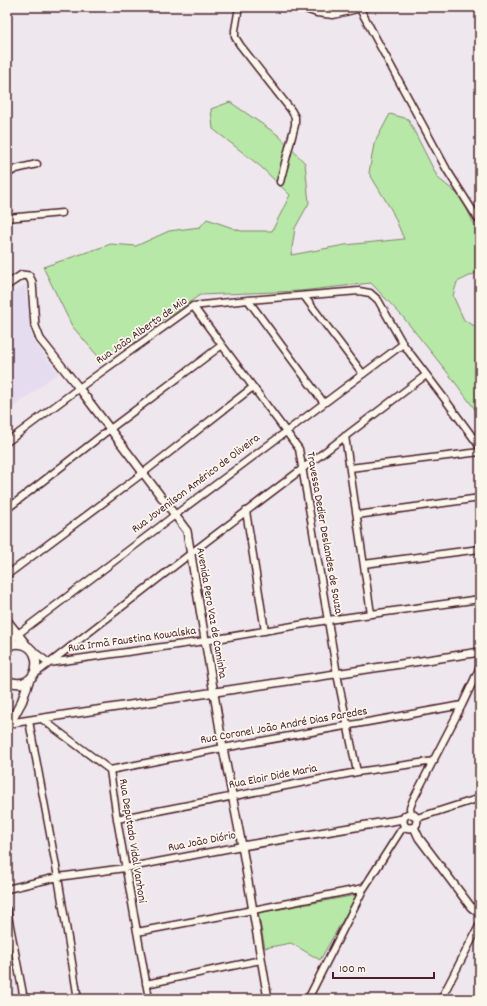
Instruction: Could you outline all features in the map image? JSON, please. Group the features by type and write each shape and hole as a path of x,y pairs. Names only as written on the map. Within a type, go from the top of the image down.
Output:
{"main road":[{"path":"303,7 317,12 333,14 360,7"},
{"path":"7,621 26,646"},
{"path":"7,646 13,643 20,643 26,646 33,651 37,664 36,670 9,726"},
{"path":"7,681 18,684 31,678"}],"street":[{"path":"239,7 235,37 295,116 295,125 280,182"},
{"path":"360,7 447,170 480,222"},
{"path":"7,174 16,169 37,164"},
{"path":"7,218 62,213"},
{"name":"Avenida Pero Vaz de Caminha","path":"7,285 22,275 29,276 32,282 35,326 40,339 187,531 223,748 242,846 268,999"},
{"name":"Rua João Alberto de Mio","path":"7,442 193,306 359,291 370,293 378,300 403,344"},
{"path":"304,296 363,374"},
{"path":"248,300 324,403"},
{"name":"Travessa Dedier Deslandes de Souza","path":"193,306 299,449 337,674 357,772"},
{"path":"403,344 480,447"},
{"name":"Rua Jovenilson Américo de Oliveira","path":"7,646 18,634 403,344"},
{"path":"7,509 222,345"},
{"path":"31,678 190,554 426,374"},
{"path":"7,575 143,473 253,387"},
{"path":"345,436 371,614"},
{"path":"350,468 480,452"},
{"path":"357,515 480,498"},
{"path":"246,511 265,631"},
{"path":"364,564 480,549"},
{"name":"Rua Irmã Faustina Kowalska","path":"49,663 205,641 328,620 480,599"},
{"path":"33,651 49,663"},
{"path":"9,726 29,720 480,652"},
{"path":"404,823 409,829 414,827 417,823 410,808 413,800 480,667"},
{"name":"Rua Coronel João André Dias Paredes","path":"110,770 347,725 462,705"},
{"name":"Rua Deputado Vidal Vanhoni","path":"42,719 110,770 116,819 149,999"},
{"path":"29,720 58,877 78,999"},
{"name":"Rua Eloir Dide Maria","path":"116,819 357,772 434,760"},
{"path":"308,999 364,888 401,830 406,815 414,816 480,798"},
{"name":"Rua João Diório","path":"7,889 58,877 125,868 242,846 404,823"},
{"path":"414,827 419,838 471,907 480,914"},
{"path":"137,932 364,888"},
{"path":"7,910 24,999"},
{"path":"441,999 478,932 480,924"},
{"path":"146,984 261,960"}],"shaded area":[{"path":"25,284 33,340 58,373 7,412 7,297"}],"green space":[{"path":"230,102 278,135 305,163 309,203 295,228 291,255 345,245 404,239 392,211 369,173 374,144 390,114 408,119 438,178 460,196 480,233 480,271 457,282 453,296 464,320 480,329 480,416 403,317 371,283 300,291 200,295 102,361 72,326 43,267 111,244 136,246 169,231 200,227 207,219 241,231 272,231 290,195 260,166 213,129 211,109"},
{"path":"357,895 320,960 291,943 265,948 258,913"}]}
